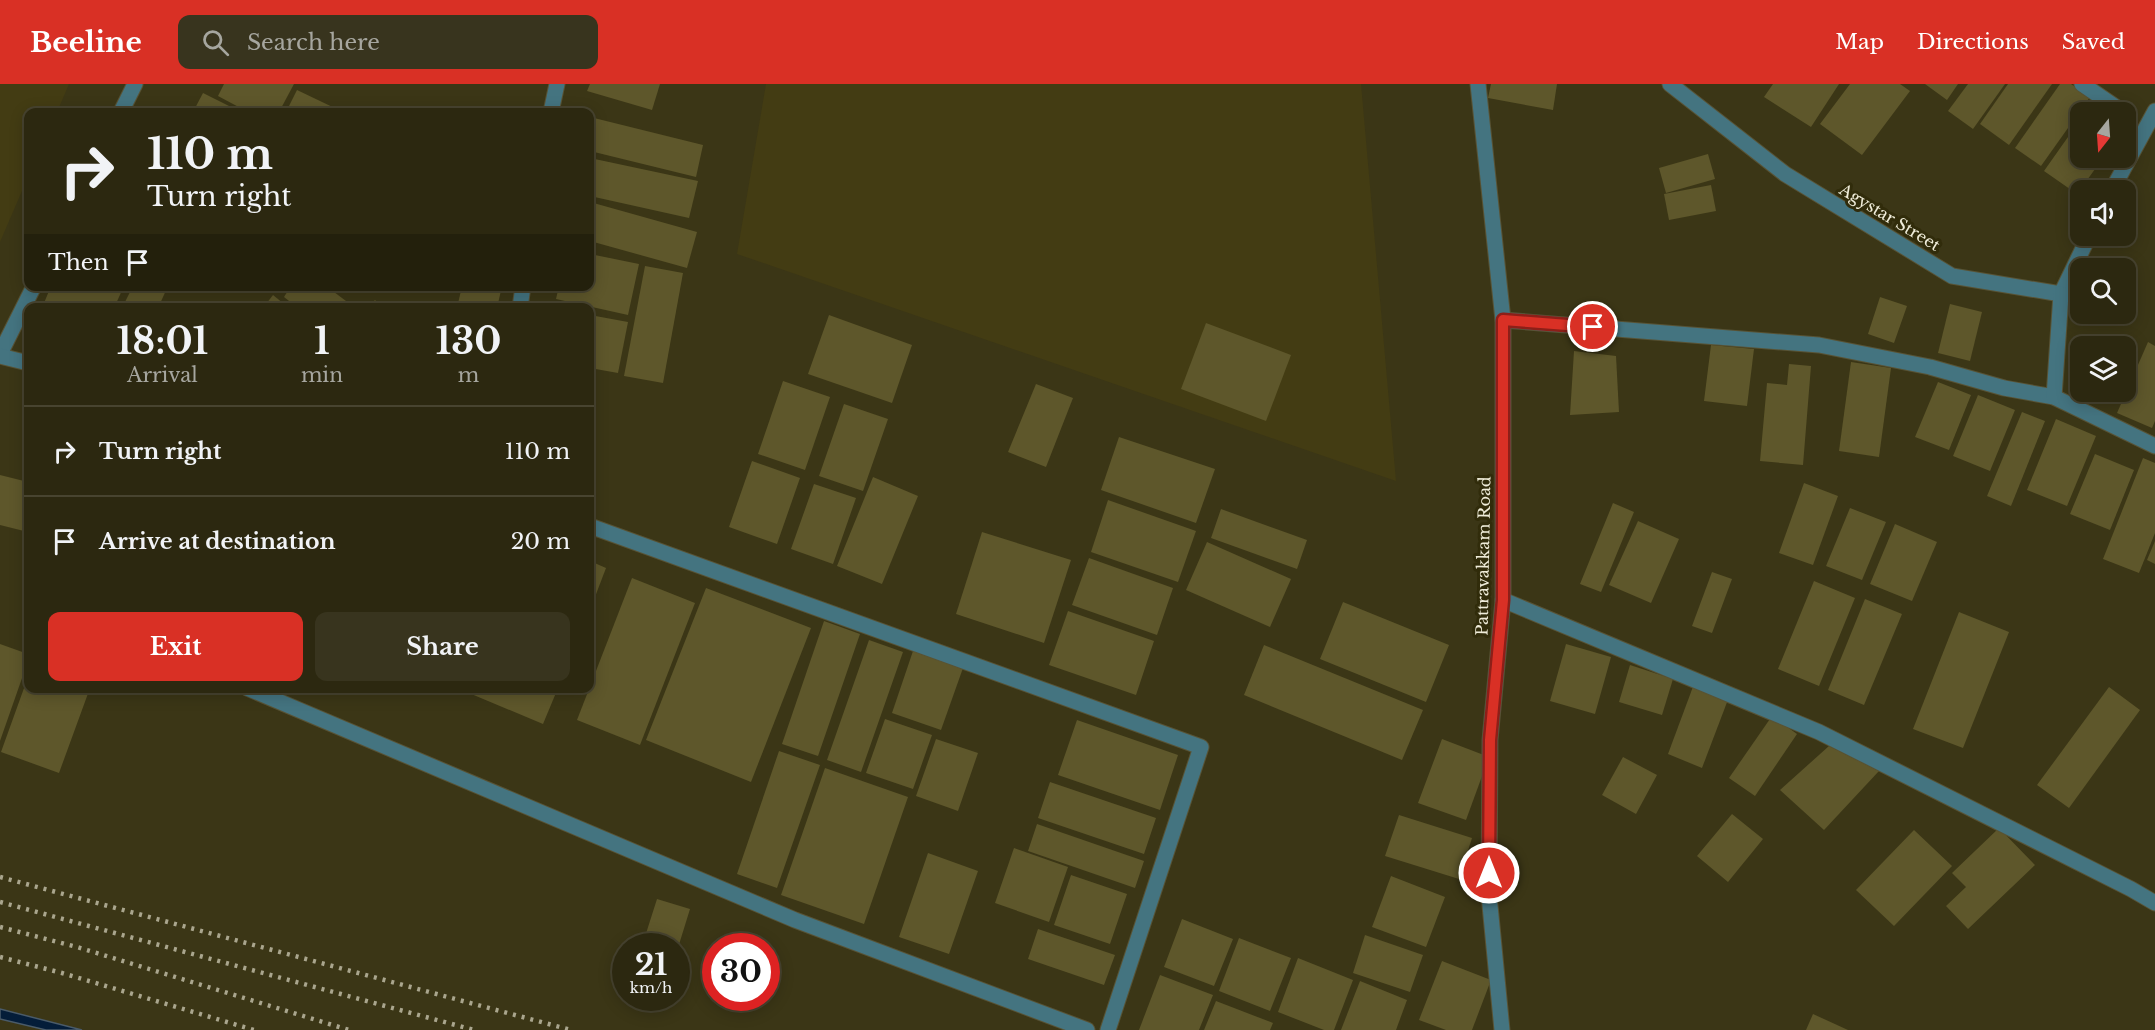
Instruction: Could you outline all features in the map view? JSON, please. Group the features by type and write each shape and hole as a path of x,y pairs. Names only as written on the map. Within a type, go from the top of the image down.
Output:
{"street":[{"path":"123,108 135,84"},
{"path":"553,108 557,84"},
{"name":"Pattravakkam Road","path":"1478,84 1503,320 1503,600 1490,740 1489,895 1502,1030"},
{"name":"Agystar Street","path":"1670,84 1785,174 1952,276 2061,294"},
{"path":"2082,84 2108,102"},
{"path":"2117,180 2155,111"},
{"path":"2136,121 2145,127"},
{"path":"2054,397 2061,294 2084,246"},
{"path":"24,306 0,355 24,362"},
{"path":"1503,320 1819,345 1930,367 2004,388 2054,397 2155,446"},
{"path":"594,527 1202,747 1108,1030"},
{"path":"1503,600 1819,732 2155,903"},
{"path":"259,693 795,920 1087,1030"}],"shaded area":[{"path":"0,84 69,84 59,108 24,108 24,186 0,242"},
{"path":"766,84 1361,84 1396,481 737,254"}],"water":[{"path":"0,1009 82,1030 46,1030 0,1019"}],"building":[{"path":"224,84 294,84 281,108 240,108 218,96"},
{"path":"590,84 660,84 652,110 587,91"},
{"path":"1491,84 1557,84 1553,110 1488,98"},
{"path":"1773,84 1839,84 1811,127 1764,97"},
{"path":"1850,84 1900,84 1910,91 1862,155 1820,124"},
{"path":"1925,84 1958,84 1947,100"},
{"path":"1968,84 2005,84 1973,129 1948,111"},
{"path":"2008,84 2052,84 2009,145 1980,124"},
{"path":"2060,84 2071,84 2090,97 2086,102 2070,102 2070,125 2041,166 2015,148"},
{"path":"297,90 335,108 288,108"},
{"path":"203,93 233,108 195,108"},
{"path":"594,118 703,145 696,177 594,152"},
{"path":"2070,134 2070,168 2096,168 2087,180 2070,180 2070,189 2044,171"},
{"path":"1708,154 1715,179 1666,193 1659,168"},
{"path":"594,159 698,181 689,218 594,197"},
{"path":"1711,185 1716,211 1669,220 1664,194"},
{"path":"594,203 697,232 687,268 594,242"},
{"path":"594,255 639,264 628,315 594,307 594,303 574,303 556,299 558,291 594,291"},
{"path":"645,266 683,273 663,383 624,376"},
{"path":"49,291 122,291 116,303 44,303"},
{"path":"130,291 166,291 160,303 124,303"},
{"path":"288,291 333,291 346,301 345,303 292,303 284,297"},
{"path":"461,291 501,291 498,303 458,303"},
{"path":"273,295 283,303 267,303"},
{"path":"1880,297 1907,306 1894,343 1868,334"},
{"path":"1950,304 1982,312 1970,361 1938,353"},
{"path":"829,315 912,345 892,403 808,374"},
{"path":"594,316 628,322 618,373 594,369"},
{"path":"1206,323 1291,355 1266,421 1181,389"},
{"path":"2148,342 2155,346 2155,421 2152,428 2117,413 2122,402 2136,402 2136,369"},
{"path":"1711,345 1754,349 1747,406 1704,401"},
{"path":"1574,351 1616,356 1619,412 1570,415"},
{"path":"1851,362 1891,368 1879,457 1839,451"},
{"path":"1789,364 1811,366 1803,465 1760,461 1767,383 1787,385"},
{"path":"783,381 830,397 805,470 758,454"},
{"path":"1938,382 1971,395 1949,450 1915,437"},
{"path":"1036,384 1073,398 1046,467 1008,452"},
{"path":"1978,395 2015,410 1990,471 1953,456"},
{"path":"844,404 888,419 863,491 819,476"},
{"path":"2022,412 2045,421 2011,506 1987,496"},
{"path":"2056,419 2096,436 2067,506 2027,490"},
{"path":"1119,437 1215,469 1196,523 1101,490"},
{"path":"2095,454 2134,470 2110,530 2070,514"},
{"path":"2143,458 2155,463 2155,533 2139,573 2103,559"},
{"path":"752,461 800,478 777,544 729,527"},
{"path":"0,475 24,481 24,531 0,525"},
{"path":"873,477 918,496 882,584 837,566"},
{"path":"1804,483 1838,496 1813,565 1779,553"},
{"path":"814,484 856,498 833,564 791,549"},
{"path":"1108,500 1196,531 1178,582 1091,552"},
{"path":"1613,503 1634,512 1601,592 1580,584"},
{"path":"1850,508 1886,522 1862,580 1826,566"},
{"path":"1221,509 1307,540 1297,569 1211,538"},
{"path":"1638,521 1679,539 1651,603 1609,585"},
{"path":"1895,524 1937,542 1912,601 1870,584"},
{"path":"982,532 1071,560 1044,643 956,614"},
{"path":"2155,541 2155,564 2147,560"},
{"path":"1207,542 1291,579 1270,627 1186,590"},
{"path":"1089,558 1173,588 1157,635 1072,605"},
{"path":"594,563 606,568 594,600"},
{"path":"1712,572 1732,579 1712,633 1692,626"},
{"path":"632,578 695,603 640,745 577,720 587,693 594,693 594,676"},
{"path":"1814,581 1855,598 1819,686 1778,669"},
{"path":"706,588 811,628 751,782 646,740"},
{"path":"1865,599 1902,614 1864,705 1828,690"},
{"path":"1343,602 1449,645 1426,702 1320,659"},
{"path":"1068,611 1154,641 1136,695 1049,665"},
{"path":"1959,612 2009,632 1963,748 1913,729"},
{"path":"824,621 860,634 818,756 782,744"},
{"path":"869,640 903,652 861,772 827,760"},
{"path":"0,644 24,653 24,672 0,741"},
{"path":"1566,644 1611,657 1595,714 1550,701"},
{"path":"1264,645 1423,710 1402,760 1244,695"},
{"path":"913,651 963,668 941,730 892,713"},
{"path":"1630,665 1673,679 1662,715 1619,702"},
{"path":"1694,684 1729,697 1702,768 1668,754"},
{"path":"2109,687 2140,710 2069,808 2037,785"},
{"path":"24,688 24,693 88,693 59,773 1,752"},
{"path":"469,693 556,693 543,724"},
{"path":"1772,716 1797,734 1755,796 1729,778"},
{"path":"885,719 932,735 913,789 866,773"},
{"path":"1077,720 1178,755 1160,810 1058,775"},
{"path":"936,739 978,753 958,811 916,796"},
{"path":"1442,739 1489,757 1466,820 1418,803"},
{"path":"1829,746 1879,771 1824,830 1780,790"},
{"path":"779,751 820,765 777,888 737,874"},
{"path":"1623,757 1657,775 1636,814 1602,795"},
{"path":"825,768 908,797 864,924 781,895"},
{"path":"1050,782 1156,818 1144,854 1038,818"},
{"path":"1732,814 1763,839 1728,882 1697,856"},
{"path":"1399,815 1472,838 1459,879 1385,856"},
{"path":"1037,824 1144,861 1135,888 1028,851"},
{"path":"1999,828 2035,865 1968,929 1946,906 1966,887 1952,873"},
{"path":"1914,830 1952,866 1894,926 1856,890"},
{"path":"1014,848 1068,867 1049,922 995,903"},
{"path":"928,853 978,871 949,954 899,937"},
{"path":"1071,875 1127,894 1110,944 1054,925"},
{"path":"1391,876 1445,897 1426,947 1372,927"},
{"path":"657,899 690,909 683,933 646,933"},
{"path":"1182,919 1233,939 1214,986 1164,967"},
{"path":"1038,929 1115,955 1104,985 1028,959"},
{"path":"1365,935 1423,955 1410,992 1353,973"},
{"path":"1239,938 1291,958 1270,1011 1219,991"},
{"path":"1298,958 1353,980 1334,1030 1324,1030 1278,1012"},
{"path":"1442,961 1491,980 1472,1030 1446,1030 1419,1020"},
{"path":"1160,975 1213,995 1199,1030 1139,1030"},
{"path":"1360,981 1407,1000 1396,1030 1341,1030"},
{"path":"1216,1001 1273,1023 1270,1030 1204,1030"},
{"path":"1813,1014 1848,1030 1806,1030"}],"railway":[{"path":"0,877 571,1030"},
{"path":"0,902 474,1030"},
{"path":"0,927 77,947 349,1030"},
{"path":"0,957 254,1030"}],"route":[{"path":"1489,873 1490,740 1503,600 1503,320 1593,327"}]}
